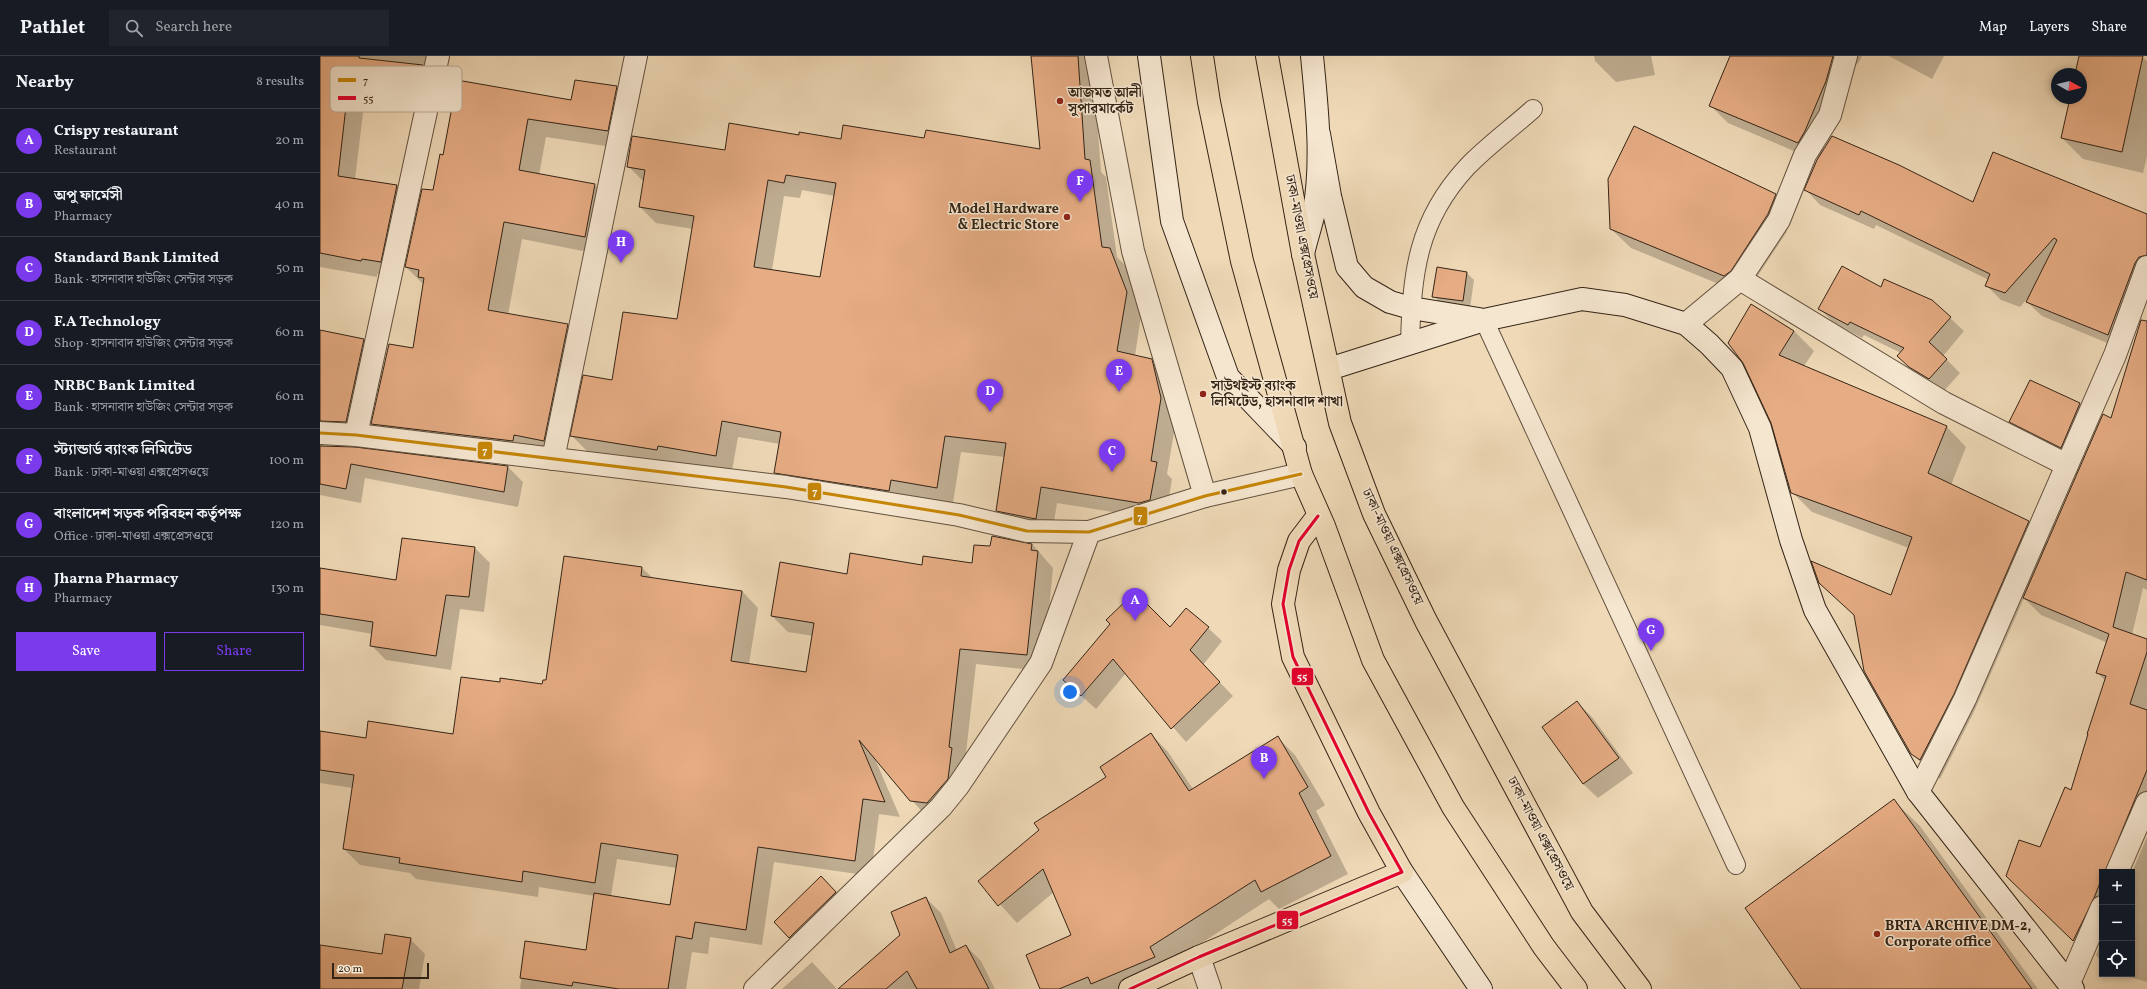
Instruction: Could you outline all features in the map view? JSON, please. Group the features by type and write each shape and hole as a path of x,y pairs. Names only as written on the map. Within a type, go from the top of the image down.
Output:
{"highway":[{"path":"1202,56 1209,102 1242,262 1295,447 1301,474 1318,516 1324,526 1377,667 1453,807 1544,946 1576,989"},
{"name":"ঢাকা-মাওয়া এক্সপ্রেসওয়ে","path":"1266,56 1303,254 1340,423 1374,514 1426,621 1582,912 1640,989"},
{"path":"1130,989 1199,957 1402,872 1368,813 1293,657 1284,604 1289,570 1299,540 1318,516"}],"street":[{"path":"436,66 438,56"},
{"path":"553,458 636,56"},
{"path":"1096,56 1133,251 1205,496"},
{"path":"1149,56 1172,221 1228,377 1295,447"},
{"path":"1312,56 1319,134 1330,196 1347,267 1364,287 1390,302 1411,308 1484,320"},
{"path":"1686,324 1740,279 1779,220 1805,155 1830,115 1846,56"},
{"path":"356,435 426,112"},
{"path":"1303,254 1314,212 1319,134"},
{"path":"1918,792 1965,699 2115,355 2147,267"},
{"path":"1740,279 1944,403 2067,465"},
{"path":"1329,369 1484,320 1582,299 1625,305 1686,324 1709,344 1732,368 1760,428 1814,610 1918,792 2071,986"},
{"path":"320,433 356,435 786,487 959,515 1028,531 1089,532 1205,496 1301,474"},
{"path":"755,989 941,807 958,786 1041,663 1089,532"},
{"path":"2118,869 2147,803"},
{"path":"1402,872 1481,989"},
{"path":"2071,986 2099,915"},
{"path":"1199,957 1210,989"}],"lane":[{"path":"1410,343 1412,287 1424,232 1438,204 1467,167 1533,109"},
{"path":"1484,320 1736,865"}],"building":[{"path":"320,56 359,56 359,58 423,65 330,66 330,112 345,112 338,176 397,185 381,262 362,259 361,261 320,253"},
{"path":"1031,56 1078,56 1085,159 1090,160 1102,247 1110,248 1127,292 1117,351 1152,359 1161,398 1151,461 1157,462 1150,500 1139,503 1041,487 1036,519 996,511 1006,443 945,436 937,488 891,480 889,491 774,473 781,432 722,421 716,456 658,446 657,450 570,436 583,375 612,380 623,312 677,319 694,216 639,207 645,170 627,167 632,136 725,150 729,123 799,135 799,132 841,139 843,125 924,138 926,130 1040,149","holes":["786,175 836,183 820,277 754,267 768,180 784,183"]},
{"path":"1730,56 1833,56 1826,81 1805,131 1798,143 1709,106"},
{"path":"2079,56 2143,56 2122,152 2061,138 2069,104 2087,104 2087,68 2076,68"},
{"path":"575,80 617,86 608,131 528,119 519,170 595,184 585,237 504,222 488,310 568,324 544,441 514,435 513,441 371,424 389,344 413,348 424,278 418,277 419,270 405,267 422,189 433,190 440,154 443,155 451,112 462,112 462,81 571,100"},
{"path":"1634,126 1776,194 1768,214 1731,271 1724,276 1610,229 1608,179"},
{"path":"1832,136 1899,165 1973,202 1993,152 2147,214 2147,255 2139,257 2135,263 2108,335 2026,302 2057,240 2054,238 2005,293 1985,286 1990,274 1861,211 1859,215 1804,190 1817,160"},
{"path":"1842,266 1881,287 1884,279 1932,300 1951,317 1929,342 1947,359 1929,379 1909,367 1897,356 1904,348 1850,322 1848,325 1818,309"},
{"path":"1437,267 1467,272 1463,301 1432,297"},
{"path":"1751,304 1794,331 1779,355 1947,426 1928,473 2029,521 1954,694 1920,760 1911,754 1864,671 1854,615 1819,583 1811,561 1891,595 1912,537 1791,493 1771,423 1743,363 1728,343"},
{"path":"2141,320 2147,321 2147,580 2126,572 2113,627 2147,639 2147,652 2130,704 2147,710 2147,770 2106,869 2099,869 2099,886 2073,941 2006,876 2019,840 2040,847 2065,787 2071,790 2106,676 2096,673 2109,634 2023,598 2103,414 2111,418"},
{"path":"320,330 364,339 346,422 320,421"},
{"path":"2030,380 2080,403 2061,448 2009,422"},
{"path":"320,446 355,447 508,466 504,492 351,464 346,489 320,484"},
{"path":"992,536 1032,544 1031,550 1038,551 1027,655 960,649 949,747 952,748 948,779 927,803 910,801 859,740 885,802 863,799 855,861 758,847 746,930 695,922 692,939 676,936 668,989 619,989 573,982 572,986 520,978 525,941 586,950 594,893 670,905 678,855 601,843 595,883 523,871 522,882 399,863 400,858 343,849 354,775 320,770 320,731 366,738 368,721 453,734 461,677 500,682 500,678 542,684 543,680 546,680 564,556 642,567 641,576 742,591 731,661 806,672 814,623 771,616 780,562 847,574 850,553 922,565 923,556 972,563 974,545 990,546"},
{"path":"402,538 475,547 469,597 446,595 436,656 370,646 373,622 320,614 320,568 396,580"},
{"path":"1135,592 1170,627 1186,608 1209,627 1190,650 1220,682 1171,729 1113,659 1081,696 1063,680 1110,624 1106,620"},
{"path":"1577,701 1619,758 1583,784 1542,727"},
{"path":"1151,733 1189,791 1278,736 1308,787 1299,793 1331,856 1261,892 1255,880 1150,947 1155,957 1091,984 1088,977 1059,989 1040,989 1026,955 1071,935 1043,869 998,906 978,881 1039,830 1034,823 1106,777 1100,767"},
{"path":"1894,799 2032,989 1801,989 1745,908"},
{"path":"821,876 836,892 789,938 774,922"},
{"path":"926,897 950,953 966,945 989,989 917,989 907,971 886,989 838,989 900,935 891,912"},
{"path":"385,934 411,938 402,989 320,989 320,945 382,954"}],"transit line":[{"name":"7","path":"320,433 356,435 786,487 959,515 1027,531 1089,532 1205,496 1301,474"},
{"name":"55","path":"1130,989 1199,957 1402,872 1369,813 1293,657 1283,604 1289,570 1299,541 1318,516"}],"place":[{"name":"আজমত আলী সুপারমার্কেট","path":"1060,101"},
{"name":"স্ট্যান্ডার্ড ব্যাংক লিমিটেড","path":"1080,202"},
{"name":"Model Hardware & Electric Store","path":"1067,217"},
{"name":"Jharna Pharmacy","path":"621,263"},
{"name":"NRBC Bank Limited","path":"1119,392"},
{"name":"সাউথইস্ট ব্যাংক লিমিটেড, হাসনাবাদ শাখা","path":"1203,394"},
{"name":"F.A Technology","path":"990,412"},
{"name":"Standard Bank Limited","path":"1112,472"},
{"name":"Crispy restaurant","path":"1135,621"},
{"name":"বাংলাদেশ সড়ক পরিবহন কর্তৃপক্ষ","path":"1651,651"},
{"name":"অপু ফার্মেসী","path":"1264,779"},
{"name":"BRTA ARCHIVE DM-2, Corporate office","path":"1877,934"}]}
